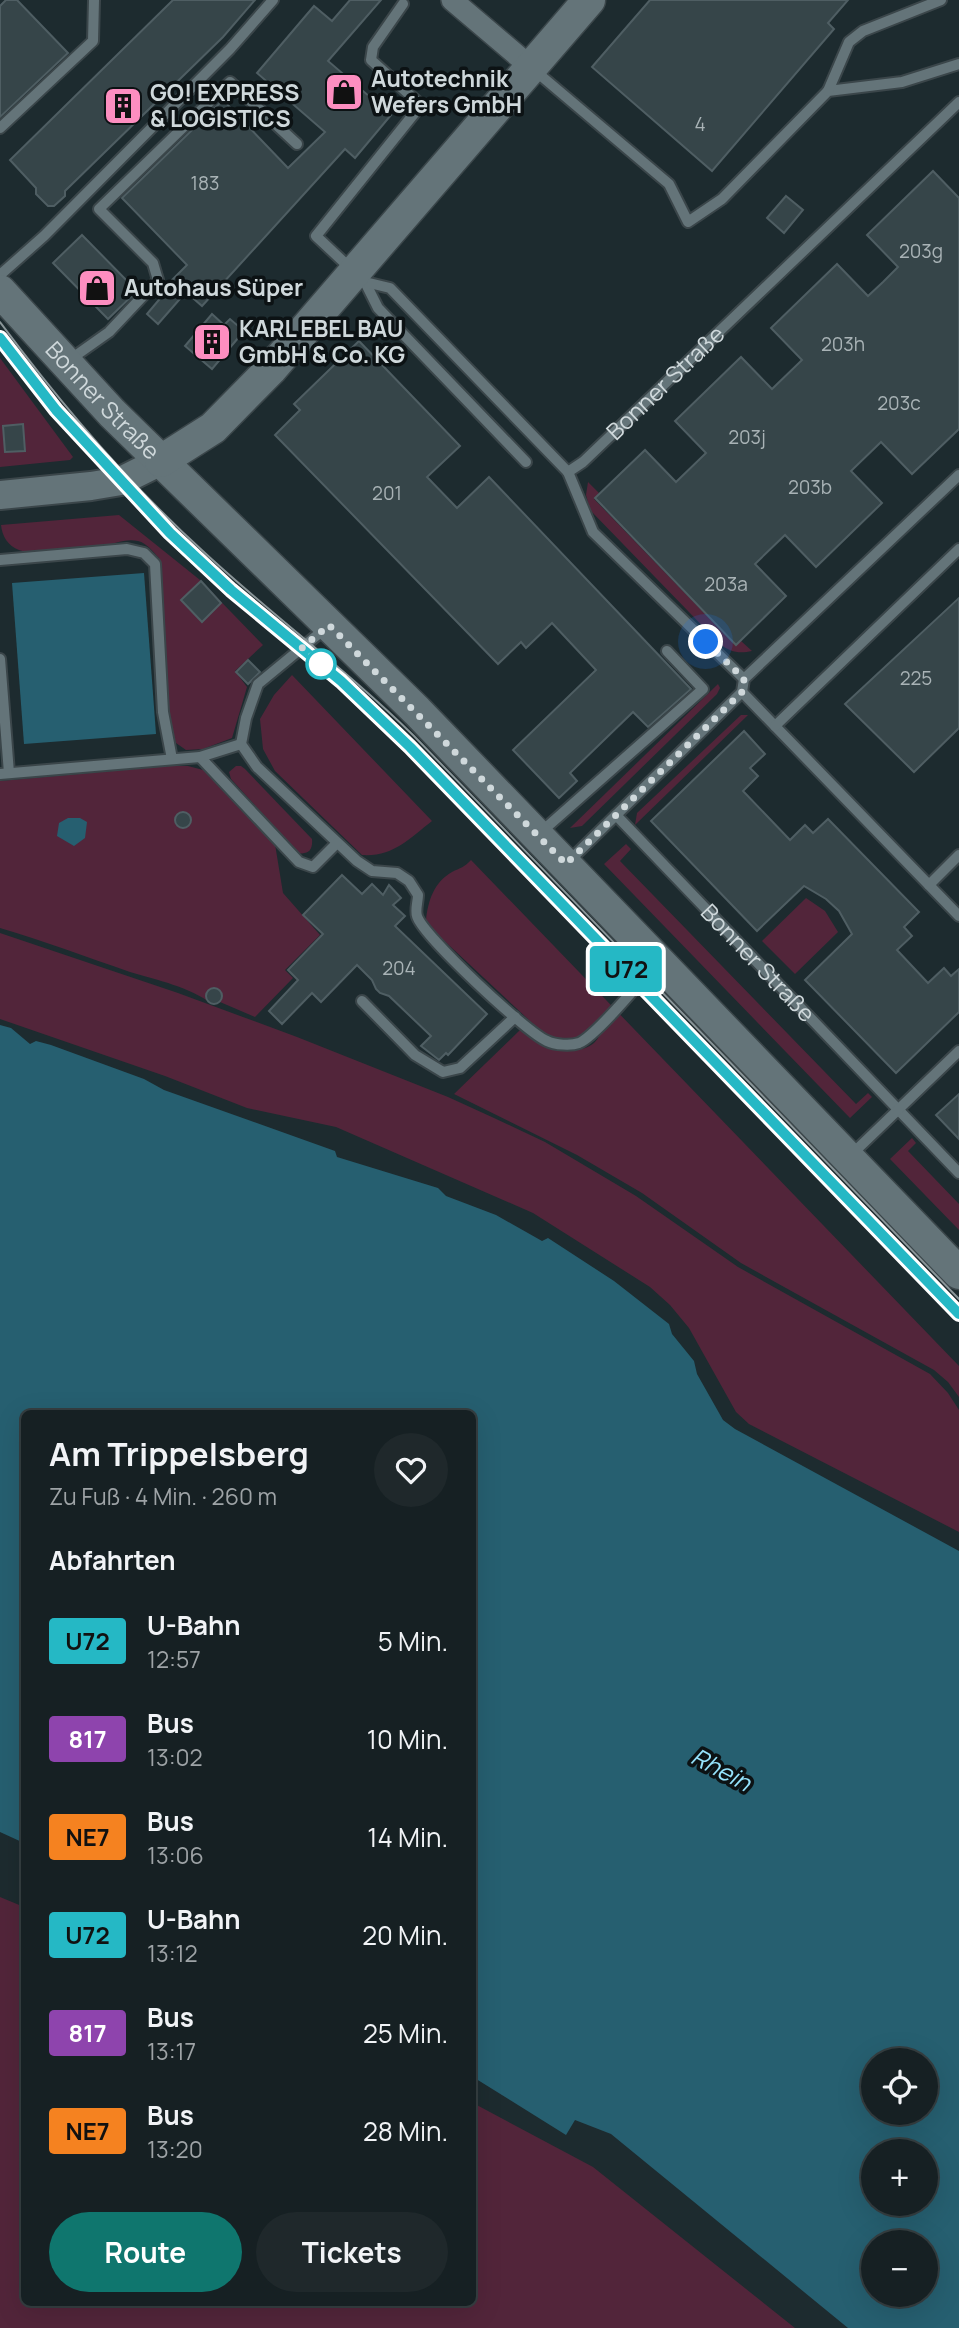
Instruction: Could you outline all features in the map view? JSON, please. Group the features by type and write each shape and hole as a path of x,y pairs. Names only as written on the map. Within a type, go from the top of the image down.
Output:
{"main road":[{"path":"161,461 213,428 360,277 590,0"},
{"name":"Bonner Straße","path":"0,291 112,412 329,625 566,864 959,1273"}],"street":[{"path":"452,0 532,68"},
{"path":"0,495 112,483 131,477 161,461"}],"lane":[{"path":"0,128 93,41 94,0"},
{"path":"0,275 44,236 230,49 273,0"},
{"path":"532,68 669,184 688,222 722,199 828,91 849,42 863,32 941,0"},
{"path":"403,4 373,47 371,60 421,105 316,236 360,277 378,308 526,462"},
{"path":"828,91 902,82 959,64"},
{"path":"66,363 109,332 158,280 153,263 99,209 230,82 298,144"},
{"name":"Bonner Straße","path":"568,472 583,462 959,102"},
{"path":"360,277 390,288 568,472 593,533 744,679"},
{"path":"566,864 742,692 744,679 959,475"},
{"path":"0,560 127,549 144,553 155,564 163,712 172,759"},
{"path":"775,726 959,549"},
{"path":"329,625 258,684 246,718 241,744 257,767 337,843 372,871 397,873 409,881 418,895 416,915 428,934 515,1017 545,1041 577,1044 592,1034 658,962"},
{"path":"537,835 703,690 667,651"},
{"path":"0,659 4,773 200,757 241,744"},
{"path":"742,692 959,916"},
{"path":"200,757 299,862 313,867 337,843"},
{"name":"Bonner Straße","path":"616,815 959,1173"},
{"path":"929,885 959,855"},
{"path":"362,1001 415,1055 443,1072 460,1068 515,1017"},
{"path":"848,1158 959,1051"}],"shaded area":[{"path":"0,358 73,457 70,460 0,467"},
{"path":"588,482 599,493 594,499 735,645 741,641 752,651 735,652 720,644 590,510 586,495"},
{"path":"119,515 200,580 263,645 235,671 247,687 232,738 203,749 186,750 176,743 165,711 159,558 150,548 141,542 129,540 84,549 25,551 9,543 4,537 1,525"},
{"path":"292,675 432,821 392,850 362,855 275,771 263,749 260,719 274,695"},
{"path":"718,684 720,688 717,694 582,826 570,828"},
{"path":"741,715 748,715 635,825 637,813"},
{"path":"188,766 207,771 274,838 283,893 320,935 285,970 293,978 255,1017 220,1002 212,1004 173,985 0,928 0,781"},
{"path":"236,766 245,769 312,839 310,851 298,853 231,779 229,772"},
{"path":"626,844 631,849 620,861 856,1104 868,1093 872,1097 850,1118 604,864"},
{"path":"471,860 959,1366 959,1397 948,1382 934,1370 741,1263 642,1193 577,1155 454,1094 520,1030 556,1048 576,1050 594,1043 607,1024 600,1017 579,1039 562,1041 546,1036 438,935 426,920 433,893 446,876"},
{"path":"806,898 825,911 838,932 795,974 762,941"},
{"path":"0,933 178,993 297,1037 448,1097 545,1142 636,1196 738,1267 930,1374 959,1410 959,1532 749,1424 736,1412 689,1328 670,1305 650,1287 533,1213 336,1127 247,1108 165,1076 0,1019"},
{"path":"912,1138 916,1143 908,1151 959,1204 959,1230 890,1159"},
{"path":"0,1897 21,1906 21,2306 476,2306 476,2105 593,2167 795,2328 0,2328"}],"water":[{"path":"144,573 156,734 24,744 12,583"},
{"path":"68,818 80,818 87,822 85,838 74,846 57,836 59,823"},
{"name":"Rhein","path":"0,1025 11,1028 30,1044 36,1041 51,1045 144,1079 164,1090 335,1151 337,1157 438,1188 446,1196 496,1215 542,1241 548,1238 614,1281 669,1324 672,1334 694,1361 697,1374 723,1420 959,1551 959,2328 848,2328 611,2134 575,2120 566,2135 476,2079 476,1410 21,1410 21,1842 0,1832"}],"building":[{"path":"6,0 17,0 68,53 0,117 0,6"},
{"name":"GO! EXPRESS & LOGISTICS","path":"173,0 255,0 223,37 65,191 65,196 54,206 48,206 36,194 36,188 10,160"},
{"path":"350,0 381,0 328,61 391,115 355,158 345,149 202,306 186,292 158,324 147,314 174,282 172,280 187,265 122,198 223,100 288,168 325,132 257,73 314,6 332,21"},
{"path":"650,0 848,0 828,23 834,29 712,171 592,67"},
{"path":"933,171 959,198 959,429 912,474 881,442 851,471 882,503 816,567 785,535 755,564 786,596 736,645 595,498 645,450 676,482 706,453 675,421 741,357 772,389 802,360 771,328 837,264 868,296 883,282 898,267 867,235"},
{"path":"786,196 803,210 784,233 767,218"},
{"path":"82,235 137,291 108,319 53,263"},
{"name":"KARL EBEL BAU GmbH & Co. KG","path":"212,314 224,325 230,319 244,331 212,369 185,346"},
{"path":"359,341 460,446 427,477 457,508 489,477 691,689 648,727 633,712 570,773 577,781 559,798 513,750 596,670 552,623 526,648 521,642 498,664 275,435 300,410 294,404"},
{"path":"23,424 25,451 5,452 3,426"},
{"path":"201,581 221,603 202,622 181,600"},
{"path":"959,598 959,728 914,772 845,704"},
{"path":"248,660 260,672 248,684 236,672"},
{"path":"744,731 765,754 750,768 758,776 743,791 790,840 805,825 813,833 828,819 919,912 904,927 912,936 897,950 928,983 944,968 951,976 959,969 959,1012 896,1073 805,980 852,934 839,911 826,899 804,886 757,931 651,821"},
{"path":"180,812 186,812 191,820 189,826 180,828 175,823 175,817"},
{"path":"342,875 362,894 372,884 383,895 389,885 401,898 393,905 405,916 395,926 487,1014 448,1055 446,1053 439,1060 421,1046 431,1036 389,996 380,993 357,965 321,1002 312,993 282,1024 269,1011 298,980 288,970 323,934 303,915"},
{"path":"211,988 217,988 222,996 220,1002 211,1004 206,999 206,993"},
{"path":"959,1094 959,1139 936,1115"}],"tram line":[{"path":"0,322 72,413 149,499 231,576 414,736 959,1299"},
{"path":"939,1292 959,1314"}],"metro line":[{"name":"U72","path":"0,338 56,410 170,533 231,590 375,712 959,1314"}],"place":[{"name":"Autotechnik Wefers GmbH","path":"344,92"},
{"name":"GO! EXPRESS & LOGISTICS","path":"123,106"},
{"name":"Autohaus Süper","path":"97,288"},
{"name":"KARL EBEL BAU GmbH & Co. KG","path":"212,342"}],"route":[{"path":"321,664 302,648 329,625 566,864 742,692 744,679 706,642"}]}
